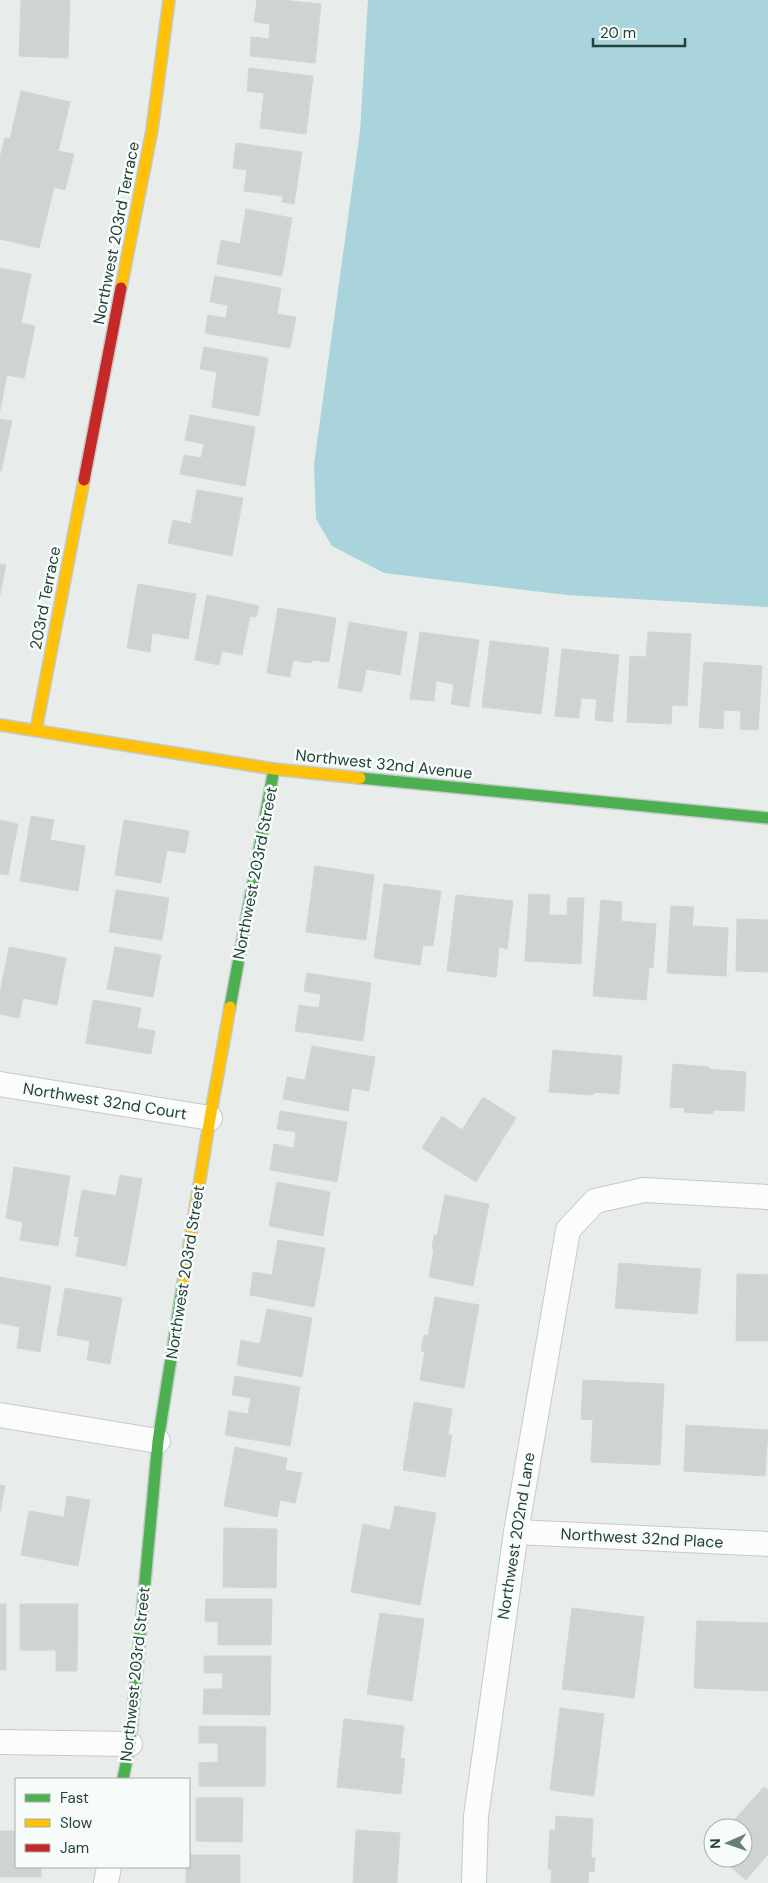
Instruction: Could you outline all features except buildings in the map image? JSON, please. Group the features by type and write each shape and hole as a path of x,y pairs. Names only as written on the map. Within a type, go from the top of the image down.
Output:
{"street":[{"name":"Northwest 203rd Terrace","path":"86,472 152,130 169,0"},
{"name":"203rd Terrace","path":"36,730 86,472"},
{"name":"Northwest 32nd Avenue","path":"0,725 274,769 768,818"},
{"name":"Northwest 203rd Street","path":"124,1778 130,1744 158,1441 210,1118 274,769"},
{"name":"Northwest 32nd Court","path":"0,1084 210,1118"},
{"name":"Northwest 202nd Lane","path":"474,1883 476,1816 516,1532 568,1230 595,1201 644,1190 768,1197"},
{"path":"0,1415 158,1441"},
{"name":"Northwest 32nd Place","path":"516,1532 768,1544"},
{"path":"0,1742 130,1744"},
{"path":"106,1883 109,1868"}],"water":[{"path":"368,0 768,0 768,607 567,595 384,573 332,546 316,519 314,464 360,131"}],"traffic: fast":[{"path":"230,1007 274,769"},
{"path":"360,778 768,818"},
{"path":"123,1778 130,1744 158,1441 183,1283"}],"traffic: slow":[{"path":"121,288 152,130 169,0"},
{"path":"36,730 84,480"},
{"path":"0,725 274,769 360,778"},
{"path":"183,1283 230,1007"}],"traffic: jam":[{"path":"84,480 121,288"}]}
